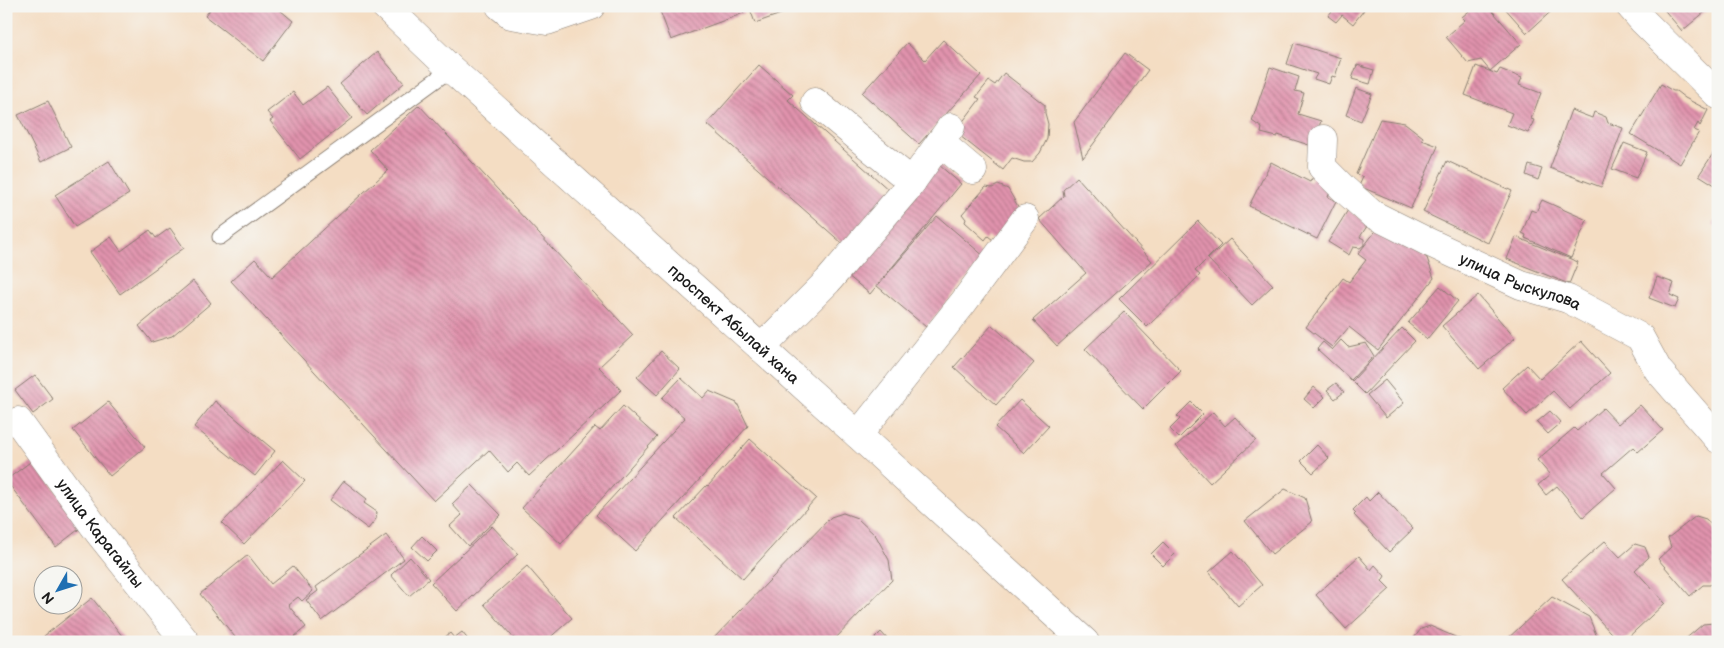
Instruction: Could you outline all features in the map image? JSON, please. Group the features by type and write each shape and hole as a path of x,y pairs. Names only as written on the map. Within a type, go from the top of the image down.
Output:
{"street":[{"name":"проспект Абылай хана","path":"385,6 451,69 1085,642"},
{"path":"500,6 511,15 548,21 591,6"},
{"path":"1630,6 1718,95"},
{"path":"815,102 912,182"},
{"path":"761,348 828,281 912,182 946,135 973,170"},
{"name":"улица Рыскулова","path":"1323,139 1322,167 1372,214 1521,285 1568,299 1640,337 1658,370 1718,439"},
{"path":"858,435 963,303 1025,219"},
{"name":"улица Карагайлы","path":"18,421 100,533 186,642"}],"lane":[{"path":"220,237 451,69"}],"building":[{"path":"213,6 278,6 293,21 263,61 205,16"},
{"path":"672,6 741,6 744,13 671,40 660,11"},
{"path":"749,6 801,6 801,7 755,23"},
{"path":"1336,6 1367,6 1353,24 1342,15 1336,22 1328,16"},
{"path":"1475,6 1488,6 1521,44 1490,71 1481,60 1468,63 1446,37 1465,20 1462,17"},
{"path":"1503,6 1557,6 1527,33"},
{"path":"1661,6 1712,6 1682,31"},
{"path":"943,40 981,75 919,144 862,93 907,43 925,60"},
{"path":"1294,43 1341,58 1335,77 1332,76 1329,84 1314,79 1317,74 1287,64"},
{"path":"377,52 404,83 367,115 340,84"},
{"path":"1125,53 1148,70 1083,158 1074,122"},
{"path":"759,65 793,95 788,100 890,191 843,244 707,124"},
{"path":"1357,65 1374,70 1370,84 1352,79"},
{"path":"1476,66 1497,74 1500,69 1522,78 1519,85 1541,93 1531,119 1534,120 1528,133 1507,125 1512,113 1465,95"},
{"path":"1270,67 1299,77 1295,91 1304,93 1298,114 1321,121 1312,146 1278,135 1277,137 1261,133 1262,128 1252,121"},
{"path":"1004,73 1045,105 1048,124 1047,139 1040,153 1032,162 1024,162 1012,158 1003,170 955,132 980,99 976,97 989,81 995,85"},
{"path":"1661,84 1708,110 1700,126 1698,123 1694,130 1699,132 1680,164 1631,134"},
{"path":"327,87 352,118 300,159 270,121 273,119 267,112 293,92 303,105"},
{"path":"1356,88 1372,94 1361,121 1346,115"},
{"path":"48,101 71,147 41,162 18,115"},
{"path":"419,105 633,335 599,367 621,390 529,476 517,463 508,472 489,450 434,501 231,281 255,259 272,277 388,170 370,150"},
{"path":"1571,110 1592,118 1594,112 1606,117 1608,123 1623,128 1601,187 1550,168"},
{"path":"1380,119 1405,123 1423,137 1422,140 1438,146 1411,208 1359,186 1363,177 1356,174"},
{"path":"1624,143 1647,152 1636,178 1612,169"},
{"path":"1718,146 1718,187 1699,175"},
{"path":"109,161 129,194 75,227 55,195"},
{"path":"1447,161 1512,191 1488,243 1423,212"},
{"path":"1271,162 1310,182 1314,175 1333,185 1328,197 1336,201 1317,239 1249,206"},
{"path":"939,165 961,184 870,294 847,275"},
{"path":"1529,165 1542,169 1538,180 1526,175"},
{"path":"1077,177 1152,261 1057,346 1033,320 1086,273 1039,219 1064,196 1063,190"},
{"path":"998,185 1008,189 1020,210 993,240 988,236 985,240 965,222 966,219 962,214 986,187 992,188"},
{"path":"1542,200 1587,220 1571,258 1525,238 1526,235 1522,233 1531,210 1536,212"},
{"path":"1348,210 1369,223 1360,237 1364,239 1364,245 1360,248 1353,247 1349,255 1328,242"},
{"path":"937,216 985,257 926,327 877,286"},
{"path":"1718,216 1718,229 1712,225"},
{"path":"1198,221 1221,245 1195,271 1200,275 1147,327 1119,299"},
{"path":"1381,224 1427,258 1434,278 1378,350 1349,327 1332,347 1306,327 1343,278 1349,282 1366,260 1358,254"},
{"path":"170,228 184,248 120,294 90,252 111,237 121,251 150,230 156,238"},
{"path":"1516,237 1578,262 1569,284 1507,259"},
{"path":"1230,239 1273,285 1252,305 1208,259"},
{"path":"1657,277 1674,283 1670,295 1679,299 1675,308 1649,298"},
{"path":"193,281 211,303 172,336 152,342 139,326"},
{"path":"1440,286 1458,301 1427,339 1408,323"},
{"path":"1478,295 1515,338 1479,369 1442,326"},
{"path":"1124,312 1181,371 1143,409 1085,349"},
{"path":"992,325 1034,363 996,405 954,367"},
{"path":"1402,328 1415,341 1365,394 1352,381"},
{"path":"1341,340 1348,347 1366,343 1374,356 1351,380 1317,349 1323,342 1332,350"},
{"path":"1581,341 1610,373 1570,409 1553,391 1527,415 1502,388 1527,365 1540,379"},
{"path":"661,351 680,369 657,395 637,377"},
{"path":"35,375 53,399 33,414 15,390"},
{"path":"681,378 703,398 709,391 737,403 748,426 635,551 596,515 685,418 662,398"},
{"path":"1385,380 1404,403 1386,418 1367,395"},
{"path":"1336,383 1344,392 1335,399 1327,390"},
{"path":"1314,387 1325,397 1314,408 1304,399"},
{"path":"1020,400 1049,426 1024,453 995,427"},
{"path":"215,401 275,451 255,476 194,427"},
{"path":"108,402 145,447 110,476 73,430"},
{"path":"1191,402 1203,414 1179,438 1170,429 1180,419 1177,416"},
{"path":"1640,405 1663,430 1638,452 1633,447 1603,473 1616,488 1583,517 1557,486 1546,495 1538,485 1550,475 1537,460 1574,428 1577,431 1603,408 1618,424"},
{"path":"623,406 657,437 561,544 522,508 595,427 600,431"},
{"path":"1550,411 1561,423 1548,434 1537,422"},
{"path":"1213,412 1225,426 1235,417 1256,440 1210,483 1176,446"},
{"path":"750,439 816,498 743,579 676,518"},
{"path":"1317,445 1329,458 1313,473 1301,461"},
{"path":"33,460 83,526 56,547 6,480"},
{"path":"283,460 305,481 244,544 222,523"},
{"path":"344,481 367,499 364,503 377,512 376,519 368,529 330,500"},
{"path":"472,485 501,515 468,546 450,526 462,515 452,504"},
{"path":"1285,489 1305,498 1312,522 1272,554 1245,521"},
{"path":"1378,492 1413,529 1389,552 1354,515 1356,513 1353,510 1366,497 1369,501"},
{"path":"843,513 857,518 876,536 889,560 892,580 832,642 710,642 831,517"},
{"path":"1696,516 1706,519 1718,533 1718,579 1710,585 1703,585 1690,596 1658,559 1671,547 1668,538"},
{"path":"492,526 518,554 457,611 431,583"},
{"path":"386,535 404,559 322,621 306,600 318,591 316,587"},
{"path":"422,536 437,551 427,561 412,547"},
{"path":"1605,541 1620,557 1635,544 1645,547 1649,557 1635,570 1665,603 1623,642 1619,642 1562,579"},
{"path":"1163,542 1175,554 1163,566 1151,554"},
{"path":"1233,551 1262,585 1238,606 1209,572"},
{"path":"248,555 271,584 293,566 313,591 302,601 298,597 288,605 306,627 288,642 239,642 200,594"},
{"path":"1359,556 1371,570 1375,565 1385,576 1382,581 1390,589 1346,629 1316,595"},
{"path":"410,557 429,579 409,596 391,575"},
{"path":"527,566 572,618 545,642 517,642 484,604"},
{"path":"1552,597 1589,617 1599,642 1504,642"},
{"path":"92,598 127,642 48,642 44,636 69,616 82,616 82,606"},
{"path":"1714,623 1718,627 1718,642 1682,642 1703,624"},
{"path":"1430,626 1462,640 1461,642 1411,642 1421,629"},
{"path":"462,632 470,642 439,642 450,633 454,638"},
{"path":"881,632 890,642 871,642"}]}
